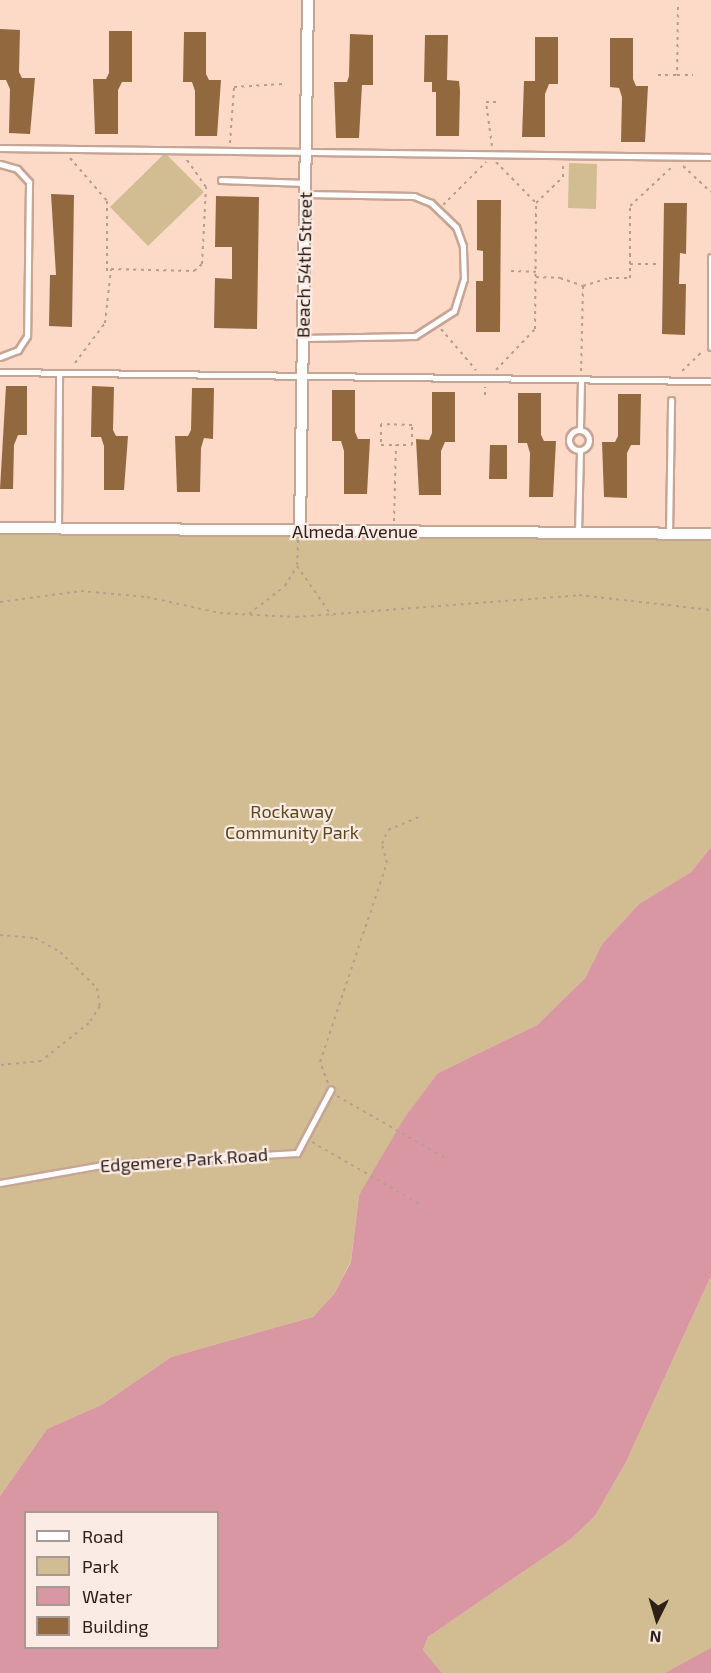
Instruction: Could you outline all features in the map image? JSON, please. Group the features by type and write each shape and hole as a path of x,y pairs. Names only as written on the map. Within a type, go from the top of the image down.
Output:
{"street":[{"name":"Beach 54th Street","path":"300,531 308,0"},
{"name":"Almeda Avenue","path":"0,528 711,534"}],"lane":[{"path":"0,148 711,157"},
{"path":"0,164 17,168 29,182 27,336 18,350 0,357"},
{"path":"221,180 305,189 414,196 438,210 460,236 465,279 454,311 437,324 404,337 303,338"},
{"path":"710,346 711,257"},
{"path":"0,372 303,378 711,381"},
{"path":"58,529 59,373"},
{"path":"580,428 581,381"},
{"path":"669,534 671,400"},
{"path":"573,429 586,430 586,447 580,451 572,450 573,429"},
{"path":"578,533 580,451"},
{"name":"Edgemere Park Road","path":"0,1183 108,1164 297,1153 330,1090"}],"path":[{"path":"677,75 678,7"},
{"path":"658,75 693,75"},
{"path":"230,152 234,87 283,84"},
{"path":"437,324 485,380 535,329 536,203 491,155 486,102 500,102"},
{"path":"62,149 107,201 105,323 67,373"},
{"path":"107,272 194,271 202,264 206,188 181,151"},
{"path":"438,210 491,155"},
{"path":"536,203 563,177 563,156"},
{"path":"536,277 560,278 583,286 609,278 630,278 630,206 679,157 711,192"},
{"path":"630,264 656,264"},
{"path":"511,272 536,272"},
{"path":"581,381 583,286"},
{"path":"677,381 678,374 710,346"},
{"path":"381,424 412,425 412,445 396,445 381,445 381,424"},
{"path":"393,530 396,445"},
{"path":"248,615 285,586 297,566 300,531"},
{"path":"297,566 332,616"},
{"path":"0,602 81,591 248,615 332,616 579,595 711,610"},
{"path":"418,817 388,830 382,844 387,863 320,1062 330,1090 447,1160"},
{"path":"0,935 35,938 60,952 97,988 100,1006 89,1023 41,1061 0,1065"},
{"path":"305,1138 421,1204"}],"green space":[{"path":"165,153 204,192 148,246 110,207"},
{"path":"569,163 597,164 596,209 568,208"},
{"name":"Rockaway Community Park","path":"0,528 711,534 711,847 691,872 639,904 602,944 585,978 537,1025 438,1073 359,1195 351,1261 334,1294 313,1317 171,1357 103,1404 47,1429 0,1496"},
{"path":"711,1276 711,1667 702,1673 442,1673 423,1650 428,1637 571,1539 595,1516 626,1462"}],"water":[{"path":"711,847 711,1276 626,1462 595,1516 571,1539 428,1637 423,1650 442,1673 0,1673 0,1496 47,1429 103,1404 171,1357 313,1317 334,1294 351,1262 359,1195 405,1117 438,1073 537,1025 585,978 602,944 639,904 691,872"},
{"path":"711,1648 711,1673 665,1673"}],"building":[{"path":"0,29 20,30 19,72 22,78 35,78 30,134 9,133 10,89 6,80 0,80"},
{"path":"109,31 132,31 132,82 122,82 118,90 118,134 95,134 93,79 106,79 109,73"},
{"path":"184,32 206,32 206,74 209,80 221,80 217,136 195,136 195,91 192,82 183,82"},
{"path":"350,34 373,35 373,85 362,85 359,138 336,138 334,82 347,82 349,76"},
{"path":"425,35 448,35 447,80 459,81 459,136 436,136 436,92 432,92 432,82 424,82"},
{"path":"535,37 558,37 558,84 549,84 545,94 545,137 522,137 524,81 535,81"},
{"path":"610,38 633,38 633,79 636,86 648,86 645,142 621,142 622,97 619,88 610,87"},
{"path":"51,194 74,195 72,327 49,326 50,275 56,275"},
{"path":"216,196 259,197 257,329 214,328 215,278 232,279 232,247 215,247"},
{"path":"477,200 501,200 500,332 476,332 476,281 483,281 483,251 477,250"},
{"path":"664,203 687,203 686,254 680,253 679,284 686,284 685,335 662,334"},
{"path":"6,386 27,386 27,435 18,435 14,445 13,489 0,489"},
{"path":"92,386 114,387 113,430 116,436 128,436 124,490 104,490 104,446 101,437 91,437"},
{"path":"192,388 214,388 213,439 204,438 201,448 200,492 177,492 175,436 188,436 191,430"},
{"path":"332,390 355,390 355,432 358,439 370,439 367,494 344,494 344,451 341,441 332,441"},
{"path":"432,392 455,392 455,442 445,442 441,451 441,495 419,495 416,439 429,440 432,433"},
{"path":"518,393 541,393 541,435 544,441 556,441 553,497 529,497 530,453 527,443 518,443"},
{"path":"618,394 641,394 640,445 631,445 627,453 627,498 604,497 602,442 615,442 618,436"},
{"path":"490,445 507,445 507,479 489,479"}]}
